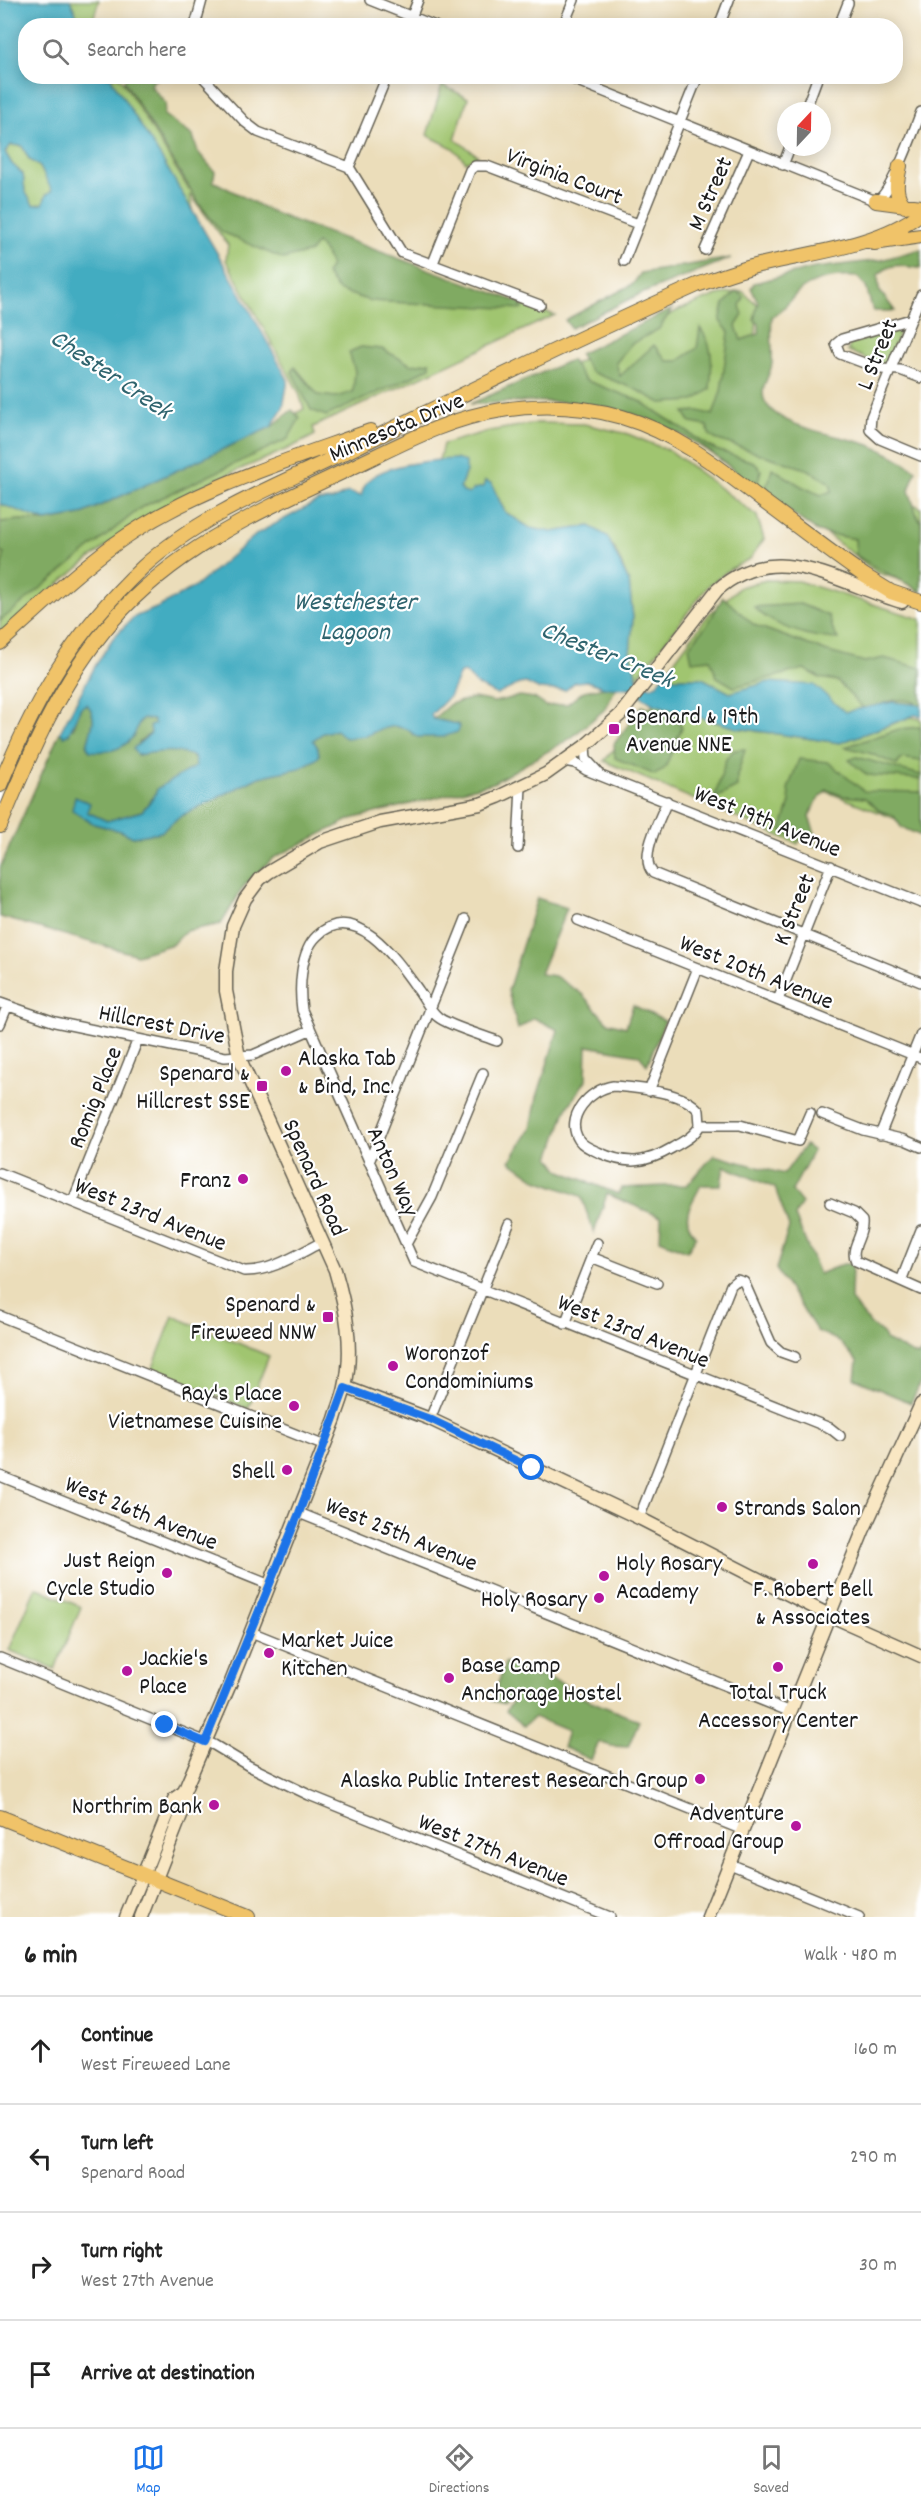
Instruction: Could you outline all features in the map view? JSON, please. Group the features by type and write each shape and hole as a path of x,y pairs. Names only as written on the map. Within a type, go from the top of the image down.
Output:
{"main road":[{"path":"900,166 896,189 905,206"},
{"path":"876,201 921,207"},
{"name":"Minnesota Drive","path":"0,785 28,719 52,675 77,638 144,566 181,538 225,511 432,409 697,285 756,266 876,237 921,213"},
{"path":"824,251 921,236"},
{"name":"Minnesota Drive","path":"0,826 28,757 61,691 114,619 148,584 191,550 253,515 426,432 462,418 531,406 563,407 614,415 650,427 679,441 709,460 865,576 891,592 921,604"},
{"path":"0,643 46,601 115,544 176,508 299,457 432,409"},
{"name":"Spenard Road","path":"126,1917 185,1805 184,1792 299,1513 345,1388 348,1348 346,1314 335,1270 239,1057 226,990 227,957 233,926 245,899 260,879 302,851 338,834 380,822 480,804 546,774 585,746 621,715 717,590 737,575 777,564 802,567 880,596 921,604"},
{"path":"345,1388 430,1419 639,1518 829,1615 921,1656"},
{"path":"708,1917 863,1531 921,1404"},
{"path":"0,1817 248,1917"},
{"name":"Spenard Road","path":"141,1917 149,1877"}],"street":[{"path":"197,18 202,0"},
{"path":"370,0 404,18"},
{"path":"411,18 418,0"},
{"path":"566,18 574,0"},
{"path":"722,18 729,0"},
{"path":"842,18 848,3"},
{"path":"209,84 245,122 258,132 349,167 402,253 540,305"},
{"path":"349,167 384,84"},
{"path":"585,84 876,201 883,197 900,166 921,112"},
{"path":"624,261 695,84"},
{"path":"808,102 815,84"},
{"name":"M Street","path":"705,250 749,151"},
{"path":"783,165 786,156"},
{"name":"Virginia Court","path":"433,263 470,170 475,166 487,166 638,224"},
{"name":"L Street","path":"921,295 871,417 870,430 880,439 921,456"},
{"path":"911,319 842,339 836,344 840,354 880,369 900,370 921,378"},
{"path":"585,746 586,759 600,774"},
{"name":"West 19th Avenue","path":"564,761 576,763 586,770 921,903"},
{"path":"518,848 521,786"},
{"path":"668,801 646,856 647,867 653,873 921,982"},
{"name":"K Street","path":"778,1000 831,866"},
{"path":"369,1162 466,919"},
{"name":"West 20th Avenue","path":"578,920 917,1056"},
{"path":"310,1030 301,1001 305,957 309,946 321,932 343,924 352,925 374,936 438,1017 497,1041"},
{"path":"649,1091 698,968"},
{"path":"0,1024 4,1005"},
{"name":"Hillcrest Drive","path":"4,1005 55,1022 225,1057 253,1054 310,1030"},
{"name":"Anton Way","path":"310,1030 414,1262"},
{"path":"880,1135 917,1056 921,1034"},
{"name":"Romig Place","path":"73,1202 138,1040"},
{"path":"406,1244 432,1197 483,1073"},
{"path":"613,1086 649,1091 681,1098 692,1103 699,1111 700,1125 688,1138 662,1154 643,1161 616,1160 588,1148 579,1141 575,1123 580,1109 589,1096 603,1088 613,1086"},
{"path":"700,1125 740,1125 798,1141 810,1113"},
{"path":"822,1114 921,1147"},
{"name":"West 23rd Avenue","path":"0,1173 244,1270 254,1271 268,1267 322,1242"},
{"path":"830,1203 854,1213 862,1221 863,1227 854,1250 854,1259 859,1264 921,1290"},
{"path":"430,1419 508,1224"},
{"path":"901,1281 921,1230"},
{"path":"565,1324 597,1243"},
{"path":"591,1257 657,1283"},
{"name":"West 23rd Avenue","path":"414,1262 830,1428 840,1436"},
{"path":"639,1518 727,1295 731,1286 737,1281 744,1282 771,1343 781,1352 795,1357"},
{"path":"0,1316 325,1446"},
{"name":"West 26th Avenue","path":"0,1476 270,1585"},
{"name":"West 25th Avenue","path":"299,1513 791,1712"},
{"path":"251,1632 743,1830"},
{"name":"West 27th Avenue","path":"0,1658 222,1749 249,1766 309,1795 610,1917"},
{"path":"730,1864 860,1917"}],"green space":[{"path":"46,0 99,0 93,18 59,18"},
{"path":"100,84 124,84 189,190 555,315 313,427 315,435 206,484 170,503 103,548 0,634 0,504 19,509 80,515 271,427 304,409 299,393 226,260 228,245 190,194 196,234"},
{"path":"126,84 152,84 151,86 166,104 164,115 193,136 198,152 215,172 213,181 276,214 519,302 523,309 370,301 338,290 326,274 331,266 324,251 317,243 310,252 283,259 222,232 200,205"},
{"path":"442,85 468,98 455,139 478,156 466,162 453,148 427,135"},
{"path":"11,145 22,146 29,159 40,167 53,191 43,204 33,205 25,191 23,174 12,164 5,152"},
{"path":"921,249 921,268 899,265 889,267 878,275 879,290 895,311 873,311 866,287 858,277 825,279 809,285 796,294 772,317 772,363 763,394 771,409 796,424 872,446 916,470 909,490 921,522 921,592 856,555 855,539 818,532 762,492 769,481 772,468 821,495 832,491 830,483 809,470 715,439 709,434 707,426 691,423 684,412 699,411 713,415 721,391 729,332 720,321 724,304 737,291 744,297 740,306 743,315 736,326 741,340 759,334 759,324 754,320 758,302 751,288 754,283 815,268 881,260"},
{"path":"731,258 636,296 571,328 565,320 633,284 641,273"},
{"path":"742,291 758,305 749,412 921,508 921,587 876,572 819,528 672,425 561,371 679,310 717,295"},
{"path":"672,309 659,329 631,344 616,363 620,376 654,345 667,361 678,361 697,348 700,328 710,350 712,364 710,389 693,401 661,403 635,389 591,372 579,354"},
{"path":"895,329 899,333 887,363 882,365 848,351 850,344"},
{"path":"361,347 382,349 412,365 430,362 430,367 326,416 311,410 292,372 295,367 318,395 336,397 353,392 355,371 349,352"},
{"path":"571,360 585,380 640,401 716,450 754,462 761,470 756,488 701,446 643,418 616,410 562,402 470,404"},
{"path":"292,410 300,418 288,439 142,507 0,621 0,580 4,554 0,551 0,522 46,521 80,515 271,427"},
{"path":"538,423 584,424 628,434 672,452 757,516 764,539 750,559 730,569 708,586 637,678 630,653 633,618 629,582 614,547 590,526 552,532 530,528 505,512 491,483 469,494 463,492 460,487 466,471 439,460 443,444 489,431"},
{"path":"766,580 798,581 921,619 921,705 892,702 836,714 756,686 730,693 702,678 663,676 709,614 740,587"},
{"path":"723,597 754,625 828,652 865,662 884,658 921,668 921,706 907,700 900,700 886,702 866,711 837,681 820,678 804,669 734,687 717,677 710,659 692,661 689,647 709,622"},
{"path":"800,604 829,616 834,633 839,639 817,637 793,630 771,620 754,607"},
{"path":"604,687 616,688 604,710 571,738 493,783 351,819 273,858 244,886 221,924 186,931 173,944 137,955 0,917 0,868 60,732 64,735 74,727 81,706 87,704 91,709 93,725 87,746 90,751 133,735 143,718 153,720 155,724 151,733 139,742 137,755 176,751 184,752 195,759 196,766 158,788 142,811 107,821 87,812 82,801 75,797 94,824 121,831 133,837 161,832 179,817 259,777 299,768 315,760 319,756 318,748 313,740 323,733 336,730 346,737 365,736 394,726 407,729 417,737 457,724 433,719 450,704 474,698 494,702 520,696 534,698 546,706 567,704 584,691"},
{"path":"653,704 737,728 840,743 911,717 921,719 921,829 820,789 798,844 604,761"},
{"path":"642,706 672,714 682,727 665,768 655,775 615,758 614,744"},
{"path":"921,728 921,761 902,758 897,765 869,753 845,747 899,729"},
{"path":"745,749 737,776 737,787 714,799 726,759 734,750"},
{"path":"857,757 921,775 921,779 867,775 849,760"},
{"path":"799,759 828,762 864,791 921,792 921,836 901,827 893,815 880,811 865,798 843,796 827,790 817,801 809,817 817,838 816,847 781,831 790,802 788,789"},
{"path":"537,898 567,908 540,974 555,976 582,994 607,1022 626,1027 633,1005 665,1021 647,1065 639,1055 587,1046 586,1080 566,1110 550,1158 561,1171 618,1194 621,1188 687,1185 714,1155 784,1174 805,1145 813,1151 792,1191 802,1203 795,1216 819,1274 843,1264 852,1264 851,1300 871,1325 883,1334 885,1340 918,1356 921,1352 921,1381 911,1403 855,1379 857,1361 839,1341 817,1331 776,1269 789,1227 775,1188 724,1166 721,1185 701,1185 688,1211 688,1223 696,1237 687,1251 660,1240 661,1217 607,1194 594,1233 581,1196 537,1180 510,1161 531,1128 537,1097 558,1030 534,1018 518,1029 508,991"},
{"path":"173,1316 269,1356 248,1409 152,1370"},
{"path":"36,1587 81,1607 55,1669 9,1650"},
{"path":"505,1663 536,1679 540,1674 563,1684 581,1697 639,1721 628,1747 611,1746 599,1742 591,1760 563,1747 568,1731 534,1717 524,1726 506,1711 512,1702 509,1699 505,1704 492,1701"}],"water":[{"name":"Chester Creek","path":"0,0 70,0 78,18 18,18 18,84 114,84 162,159 240,292 288,380 283,408 271,427 80,515 46,521 0,504","holes":["11,145 22,146 29,159 40,167 52,191 46,195 43,204 33,205 25,191 23,174 12,164 5,152"]},
{"name":"Westchester Lagoon","path":"455,459 466,462 466,471 460,487 463,492 469,494 474,489 483,487 485,481 491,483 505,512 530,528 552,532 590,526 607,536 629,582 633,618 630,653 637,678 650,687 657,684 663,676 702,678 730,693 768,682 814,685 845,712 893,702 921,705 921,716 915,715 840,743 737,728 653,704 629,688 604,687 587,681 575,682 566,690 538,689 526,683 519,684 497,695 477,685 465,672 460,673 449,697 431,715 433,719 457,724 460,727 458,732 442,737 417,737 407,729 394,726 366,736 345,738 336,730 323,733 313,740 318,748 319,756 315,760 299,768 259,777 179,817 161,832 133,837 121,831 94,824 72,810 75,797 90,803 87,812 107,821 142,811 158,788 196,766 194,757 180,752 137,755 133,749 151,733 150,726 155,724 153,720 143,718 130,740 109,751 90,751 87,746 93,720 91,709 87,704 81,707 69,734 64,736 60,732 94,668 113,638 134,617 159,607 196,586 258,533 318,501 333,500 348,492 361,496 366,483 373,477 395,467"}],"place":[{"name":"Spenard & 19th Avenue NNE","path":"614,729"},
{"name":"Alaska Tab & Bind, Inc.","path":"286,1071"},
{"name":"Spenard & Hillcrest SSE","path":"262,1086"},
{"name":"Franz","path":"243,1179"},
{"name":"Spenard & Fireweed NNW","path":"328,1317"},
{"name":"Woronzof Condominiums","path":"393,1366"},
{"name":"Ray's Place Vietnamese Cuisine","path":"294,1406"},
{"name":"Shell","path":"287,1470"},
{"name":"Strands Salon","path":"722,1507"},
{"name":"F. Robert Bell & Associates","path":"813,1564"},
{"name":"Just Reign Cycle Studio","path":"167,1573"},
{"name":"Holy Rosary Academy","path":"604,1576"},
{"name":"Holy Rosary","path":"599,1598"},
{"name":"Market Juice Kitchen","path":"269,1653"},
{"name":"Total Truck Accessory Center","path":"778,1667"},
{"name":"Jackie's Place","path":"127,1671"},
{"name":"Base Camp Anchorage Hostel","path":"449,1678"},
{"name":"Alaska Public Interest Research Group","path":"700,1779"},
{"name":"Northrim Bank","path":"214,1805"},
{"name":"Adventure Offroad Group","path":"796,1826"}],"route":[{"path":"165,1725 205,1742 299,1513 345,1388 430,1419 532,1468"}]}
